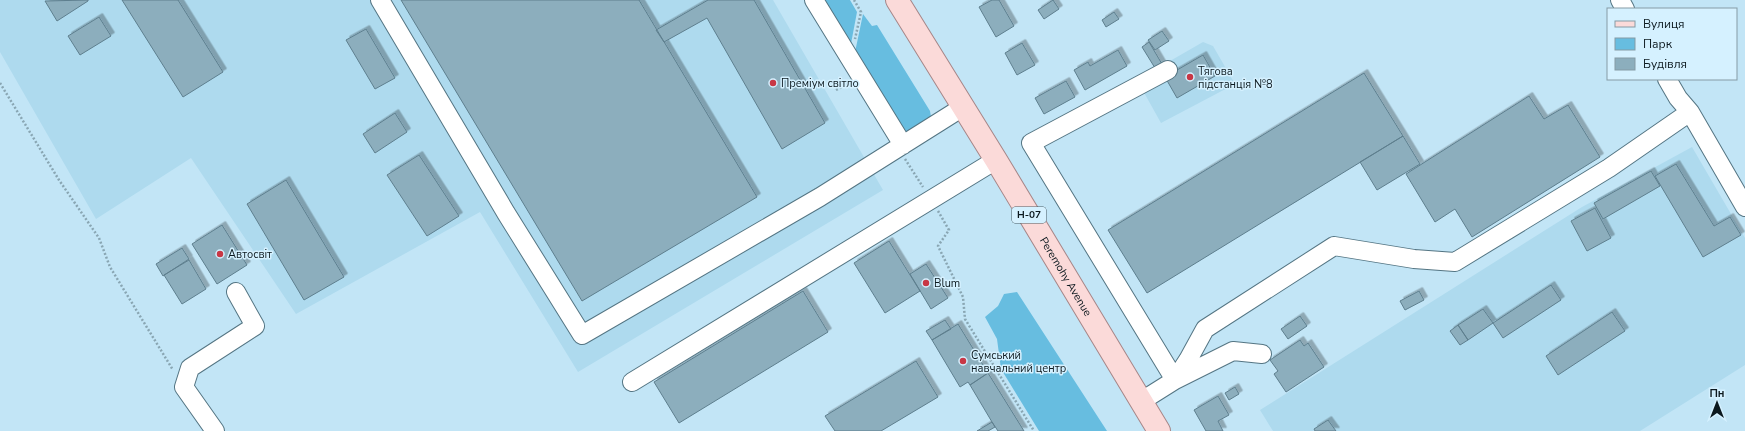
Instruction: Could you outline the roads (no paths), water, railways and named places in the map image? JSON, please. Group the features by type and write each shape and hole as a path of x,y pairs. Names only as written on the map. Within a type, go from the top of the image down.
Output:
{"main road":[{"name":"Peremohy Avenue","path":"897,0 996,160 1140,402 1159,431"}],"lane":[{"path":"380,0 506,213 582,335 820,196 963,107"},
{"path":"814,0 903,145"},
{"path":"1168,70 1031,143 1175,380"},
{"path":"1668,80 1678,98 1690,112 1745,207"},
{"path":"1175,380 1205,329 1334,246 1414,259 1455,262 1609,168 1690,112"},
{"path":"632,382 996,160"},
{"path":"215,431 184,387 190,368 254,326 236,292"},
{"path":"1140,402 1175,380 1233,351 1262,354"}],"place":[{"name":"Тягова підстанція №8","path":"1190,77"},
{"name":"Преміум світло","path":"773,83"},
{"name":"Автосвіт","path":"220,254"},
{"name":"Blum","path":"926,283"},
{"name":"Сумський навчальний центр","path":"963,361"}]}
